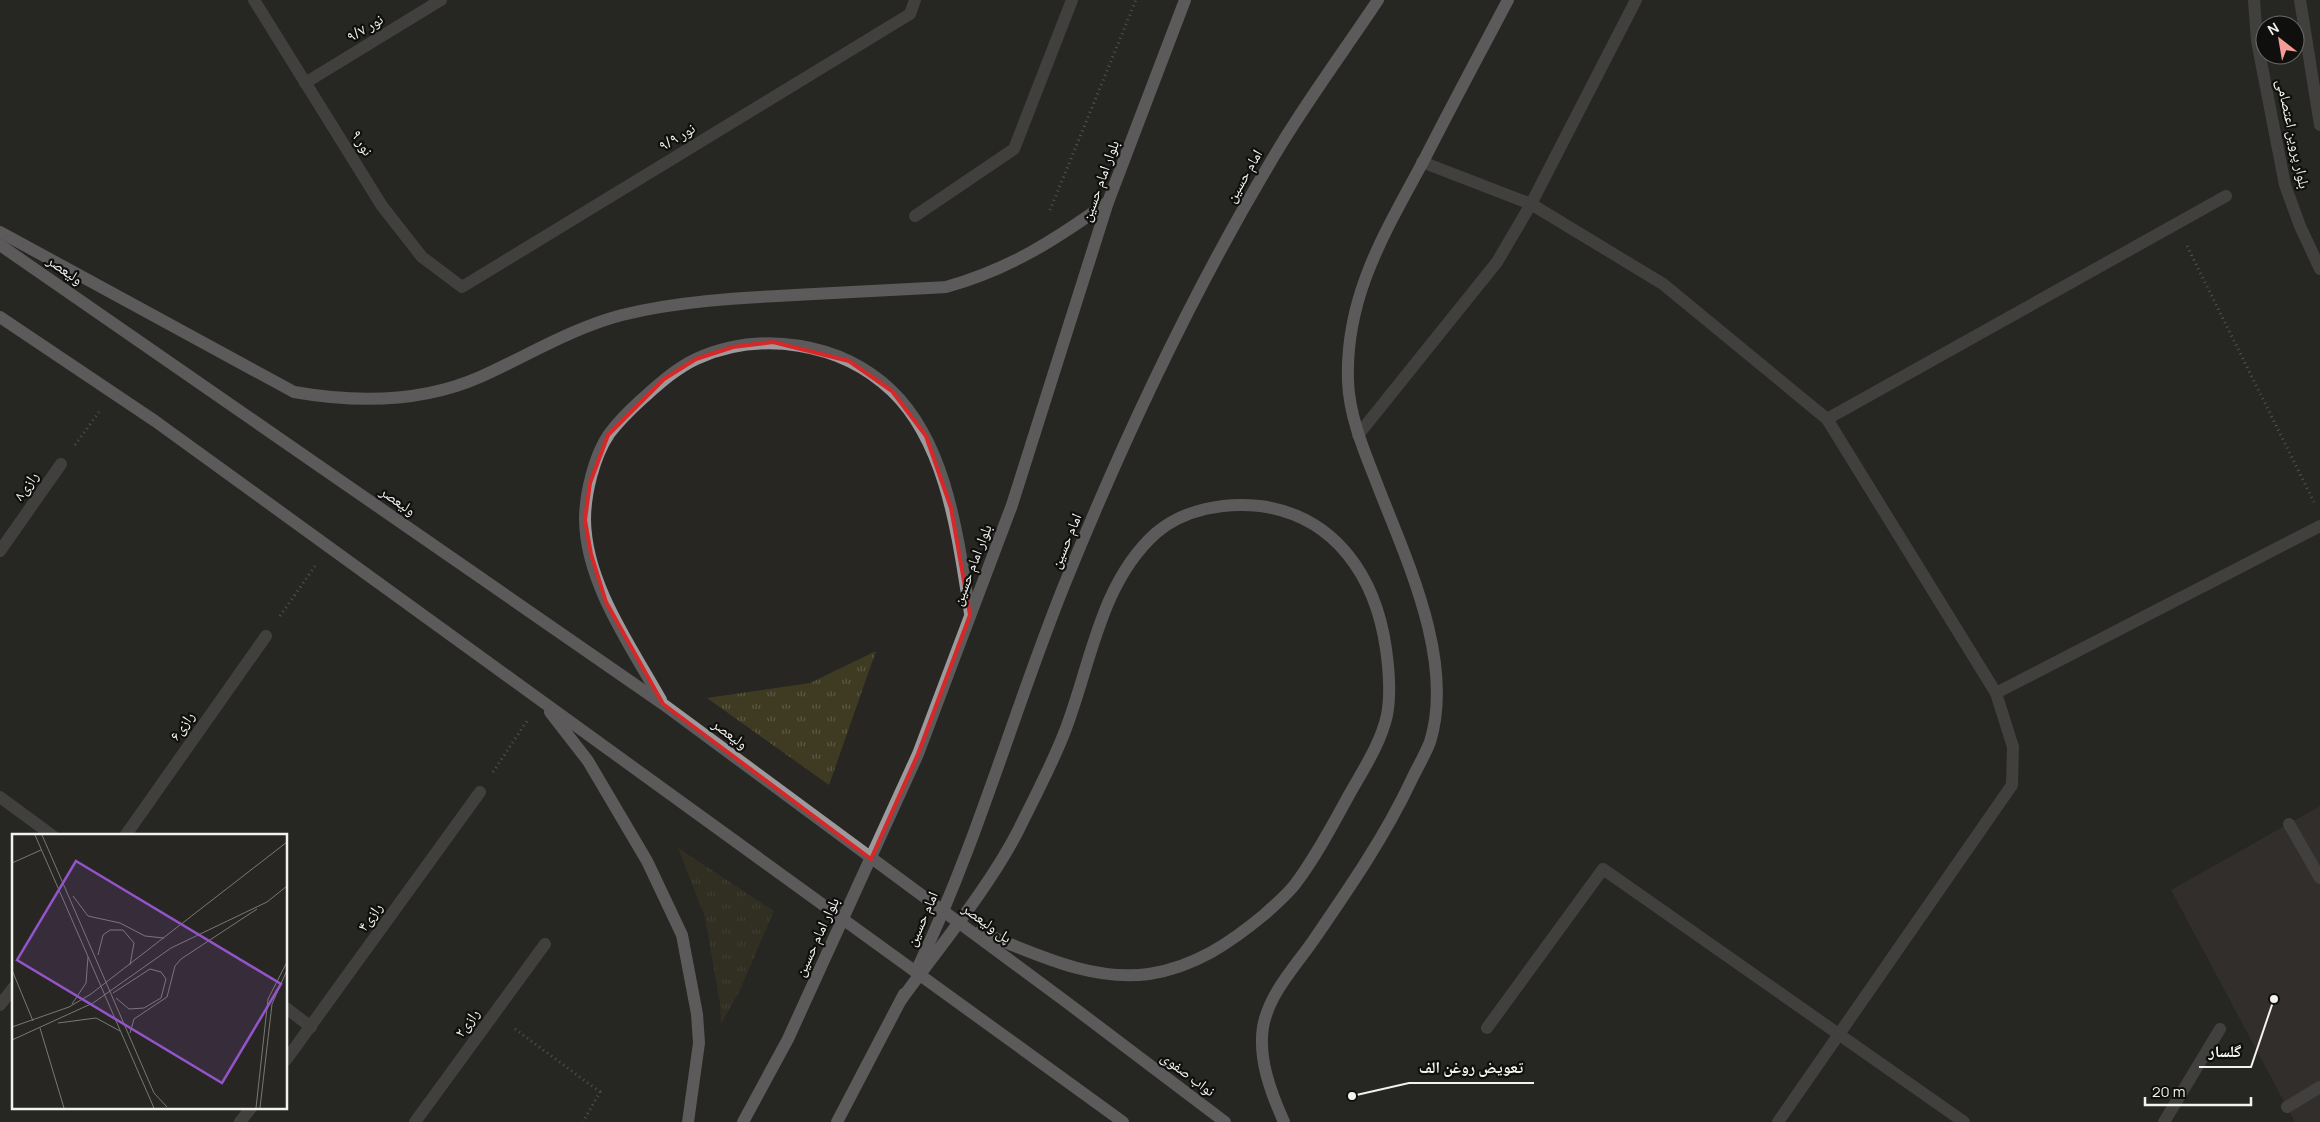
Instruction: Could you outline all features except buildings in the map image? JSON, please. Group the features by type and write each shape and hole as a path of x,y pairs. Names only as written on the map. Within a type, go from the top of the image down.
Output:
{"main road":[{"name":"بلوار امام حسین","path":"743,1122 788,1039 918,754 1012,505 1108,202 1185,0"},
{"name":"امام حسین","path":"837,1122 901,1000 948,903 1021,699 1064,586 1168,353 1220,252 1283,142 1378,0"},
{"path":"1284,1122 1274,1100 1262,1052 1263,1027 1271,1000 1394,817 1430,742 1434,714 1437,676 1431,641 1416,588 1358,435 1348,385 1351,332 1361,288 1378,244 1508,0"},
{"path":"0,232 294,392 338,399 374,400 445,389 479,377 561,337 620,316 673,304 946,287 975,278 1032,253 1108,202"},
{"name":"ولیعصر","path":"0,245 663,704 774,788"},
{"path":"0,318 113,393 328,546 1123,1122"},
{"path":"663,704 606,602 591,554 585,520 590,483 608,435 631,409 664,379 696,359 734,347 773,342 810,348 849,361 892,391 926,436 935,459 951,508 970,615"},
{"path":"901,1000 1000,863 1017,833 1065,733 1102,617 1118,581 1138,553 1158,532 1186,515 1224,505 1258,506 1288,511 1314,524 1335,539 1358,566 1372,595 1384,632 1389,672 1387,714 1374,751 1320,848 1294,886 1249,927 1214,952 1181,968 1146,974 1104,975 1096,973 1065,964 965,927"},
{"path":"540,700 588,761 647,861 682,934 696,1006 699,1044 688,1122"},
{"name":"پل ولیعصر","path":"774,788 1132,1051"},
{"name":"نواب صفوی","path":"1132,1051 1225,1122"}],"street":[{"name":"نور ۹","path":"254,0 382,206 422,257 462,287"},
{"name":"نور ۹/۷","path":"305,83 441,0"},
{"name":"نور ۹/۹","path":"462,287 910,14 915,0"},
{"path":"915,216 1014,149 1072,0"},
{"path":"1358,435 1497,262 1531,204 1636,0"},
{"name":"بلوار پروین اعتصامی","path":"2254,0 2257,41 2285,185 2300,226 2320,269"},
{"name":"بلوار پروین اعتصامی","path":"2300,0 2320,125"},
{"path":"1422,162 1531,204 1663,284 1827,419 1996,693 2013,748 2012,785 1778,1122"},
{"path":"1827,419 2226,196"},
{"name":"رازی۸","path":"0,551 61,464"},
{"path":"1996,693 2320,526"},
{"name":"رازی۶","path":"126,834 266,636"},
{"name":"رازی۴","path":"288,1057 480,792"},
{"path":"0,796 50,834"},
{"path":"2288,824 2320,878"},
{"path":"1487,1028 1603,869 1964,1122"},
{"name":"رازی۲","path":"415,1122 545,944"},
{"path":"0,1005 12,990"},
{"path":"288,1010 311,1027"},
{"path":"2164,1122 2220,1029"},
{"path":"2287,1107 2320,1087"},
{"path":"240,1122 249,1110"}],"path":[{"path":"1032,253 1136,0"},
{"path":"2177,224 2316,506"},
{"path":"61,464 113,393"},
{"path":"266,636 328,546"},
{"path":"480,792 540,700"},
{"path":"494,1014 600,1092 583,1122"}],"highlighted area":[{"path":"773,342 849,361 892,391 926,436 951,508 970,615 918,754 871,859 663,704 606,602 591,554 585,520 590,483 608,435 664,379 696,359 733,347"}],"green space":[{"path":"876,651 829,785 707,698 810,683"},
{"path":"678,848 774,911 740,990 721,1024 720,1004 705,917"}],"place":[{"name":"گلسار","path":"2274,999"},
{"name":"تعویض روغن الف","path":"1352,1096"}]}
